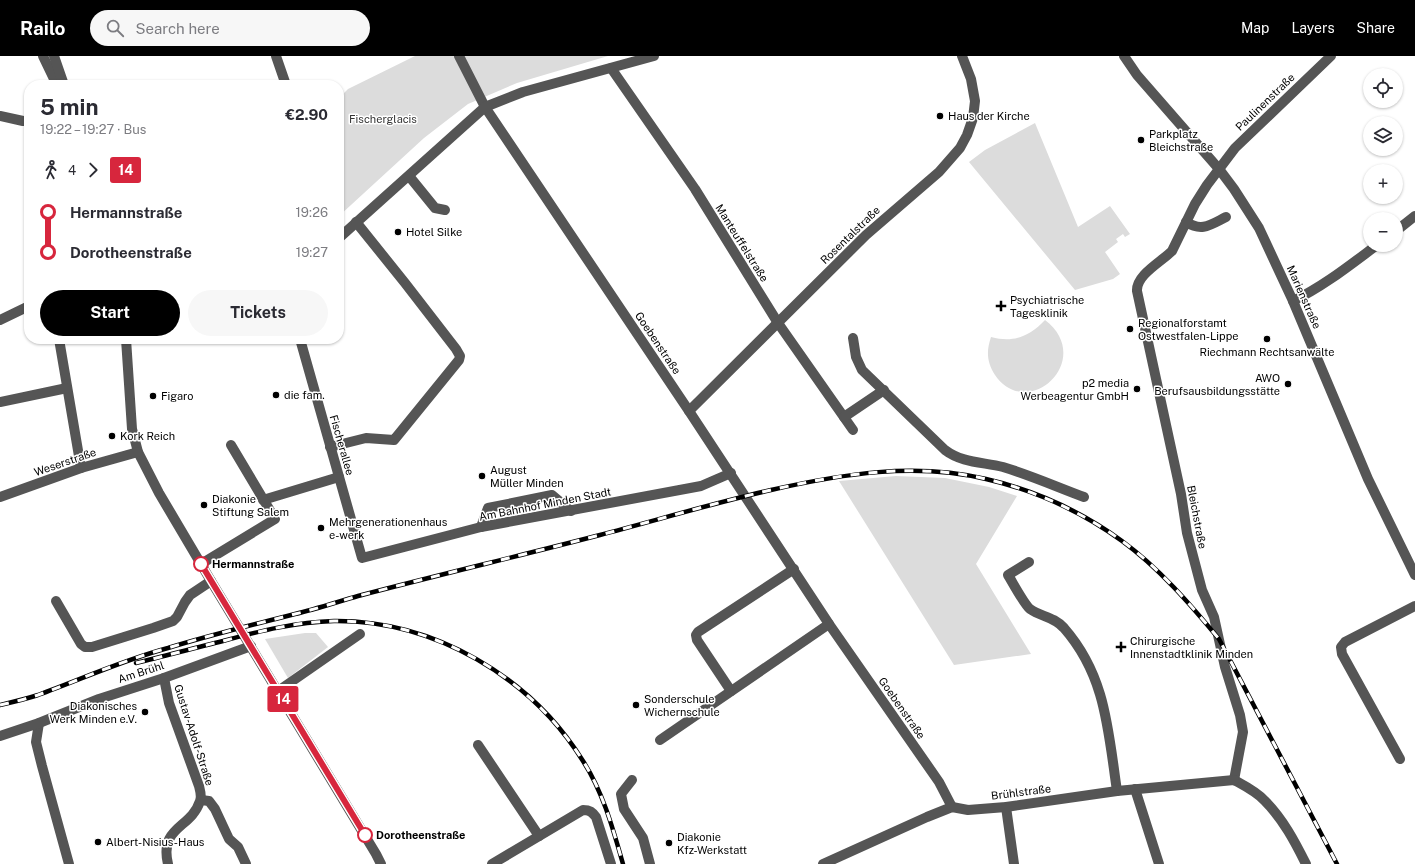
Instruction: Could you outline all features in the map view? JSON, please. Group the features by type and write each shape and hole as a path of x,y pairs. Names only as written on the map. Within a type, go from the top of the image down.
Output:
{"street":[{"path":"43,56 55,80"},
{"path":"276,56 284,80"},
{"name":"Goebenstraße","path":"459,56 485,107 731,473 829,624 939,782 952,807"},
{"name":"Goebenstraße","path":"464,56 469,74"},
{"path":"344,233 485,107 523,92 654,56"},
{"name":"Rosentalstraße","path":"689,411 866,235 939,172 960,148 968,135 973,118 975,101 971,79 962,56"},
{"name":"Marienstraße","path":"1124,56 1137,75 1219,169 1259,228 1293,301 1368,479 1415,575"},
{"name":"Paulinenstraße","path":"1219,169 1235,148 1331,56"},
{"path":"56,58 63,80"},
{"name":"Manteuffelstraße","path":"611,68 695,190 778,323 853,430"},
{"path":"0,116 24,121"},
{"name":"Bleichstraße","path":"1219,169 1207,185 1186,222 1172,251 1146,273 1136,286 1196,571 1202,590 1214,617 1225,666 1240,715 1243,732 1234,780"},
{"path":"409,176 435,208 445,210"},
{"path":"1403,225 1415,216"},
{"path":"1186,222 1196,227 1204,227 1226,217"},
{"path":"330,447 366,438 394,440 459,360 460,356 405,282 356,222"},
{"path":"1293,301 1329,281 1368,252"},
{"path":"0,320 24,308"},
{"path":"853,338 856,357 862,370 953,457 1002,467 1042,480 1084,497"},
{"path":"60,344 81,468"},
{"path":"126,344 132,429 138,452 159,493 381,864"},
{"name":"Fischerallee","path":"301,344 362,558"},
{"path":"0,402 67,388"},
{"path":"844,417 884,390"},
{"path":"201,564 275,519 231,445"},
{"name":"Weserstraße","path":"0,497 81,468 138,452"},
{"name":"Am Bahnhof Minden Stadt","path":"362,558 481,528 701,486 731,473"},
{"path":"263,500 339,477"},
{"path":"481,528 488,508 552,495 571,511"},
{"path":"1029,562 1008,575 1029,608 1052,618 1062,626 1074,640 1092,670 1098,686 1106,718 1117,791"},
{"path":"731,691 697,640 696,635 698,632 794,569"},
{"path":"56,601 81,644 85,647 92,647 173,621 190,595 211,581"},
{"path":"1400,759 1342,654 1341,647 1345,642 1415,606"},
{"path":"660,740 829,624"},
{"path":"278,691 360,634"},
{"name":"Am Brühl","path":"0,736 39,723 99,699 164,678 251,646"},
{"name":"Gustav-Adolf-Straße","path":"164,678 169,703 199,786 201,800 189,818 169,837 166,857 168,864"},
{"path":"39,723 36,742 69,864"},
{"path":"478,745 539,836"},
{"path":"632,780 621,794 624,809 643,838 650,864"},
{"path":"1234,780 1248,787 1265,801 1280,819 1296,844 1306,864"},
{"name":"Brühlstraße","path":"823,864 952,807 968,810 1006,807 1117,791 1234,780"},
{"path":"1135,789 1159,864"},
{"name":"Gustav-Adolf-Straße","path":"201,800 208,801 215,809 229,839 237,845 246,864"},
{"path":"1006,807 1014,864"},
{"path":"492,864 583,810 589,810 593,812 596,817 611,864"}],"green space":[{"name":"Fischerglacis","path":"415,56 608,56 517,83 468,104 424,138 344,211 344,93 348,89"},
{"path":"1035,123 1078,227 1110,206 1130,234 1125,237 1123,234 1116,239 1118,242 1105,252 1120,274 1113,279 1075,290 969,162 985,150"},
{"path":"1045,320 1059,336 1063,352 1060,367 1052,380 1039,389 1024,392 1009,388 995,375 990,366 988,347 991,337 999,339 1014,339 1033,331"},
{"path":"896,476 945,478 989,487 1017,496 976,564 1031,654 954,665 839,481"},
{"path":"305,633 316,633 328,647 288,678 265,639"}],"railway":[{"path":"0,705 38,695 135,658 200,639 358,596 600,535 750,495 824,479 878,472 932,471 959,474 986,479 1022,489 1057,503 1107,530 1149,563 1174,587 1219,639 1337,864"},
{"path":"136,663 292,625 334,621 371,623 408,631 443,643 476,659 508,680 536,704 561,731 583,761 596,785 607,811 623,864"}],"bus line":[{"name":"14","path":"201,564 365,835"}],"place":[{"name":"Haus der Kirche","path":"940,116"},
{"name":"Parkplatz Bleichstraße","path":"1141,140"},
{"name":"Hotel Silke","path":"398,232"},
{"name":"Psychiatrische Tagesklinik","path":"1001,306"},
{"name":"Regionalforstamt Ostwestfalen-Lippe","path":"1130,329"},
{"name":"Riechmann Rechtsanwälte","path":"1267,339"},
{"name":"AWO Berufsausbildungsstätte","path":"1288,384"},
{"name":"p2 media Werbeagentur GmbH","path":"1137,389"},
{"name":"die fam.","path":"276,395"},
{"name":"Figaro","path":"153,396"},
{"name":"Kork Reich","path":"112,436"},
{"name":"August Müller Minden","path":"482,476"},
{"name":"Diakonie Stiftung Salem","path":"204,505"},
{"name":"Mehrgenerationenhaus e-werk","path":"321,528"},
{"name":"Hermannstraße","path":"201,564"},
{"name":"Chirurgische Innenstadtklinik Minden","path":"1121,647"},
{"name":"Sonderschule Wichernschule","path":"636,705"},
{"name":"Diakonisches Werk Minden e.V.","path":"145,712"},
{"name":"Dorotheenstraße","path":"365,835"},
{"name":"Albert-Nisius-Haus","path":"98,842"},
{"name":"Diakonie Kfz-Werkstatt","path":"669,843"}]}
